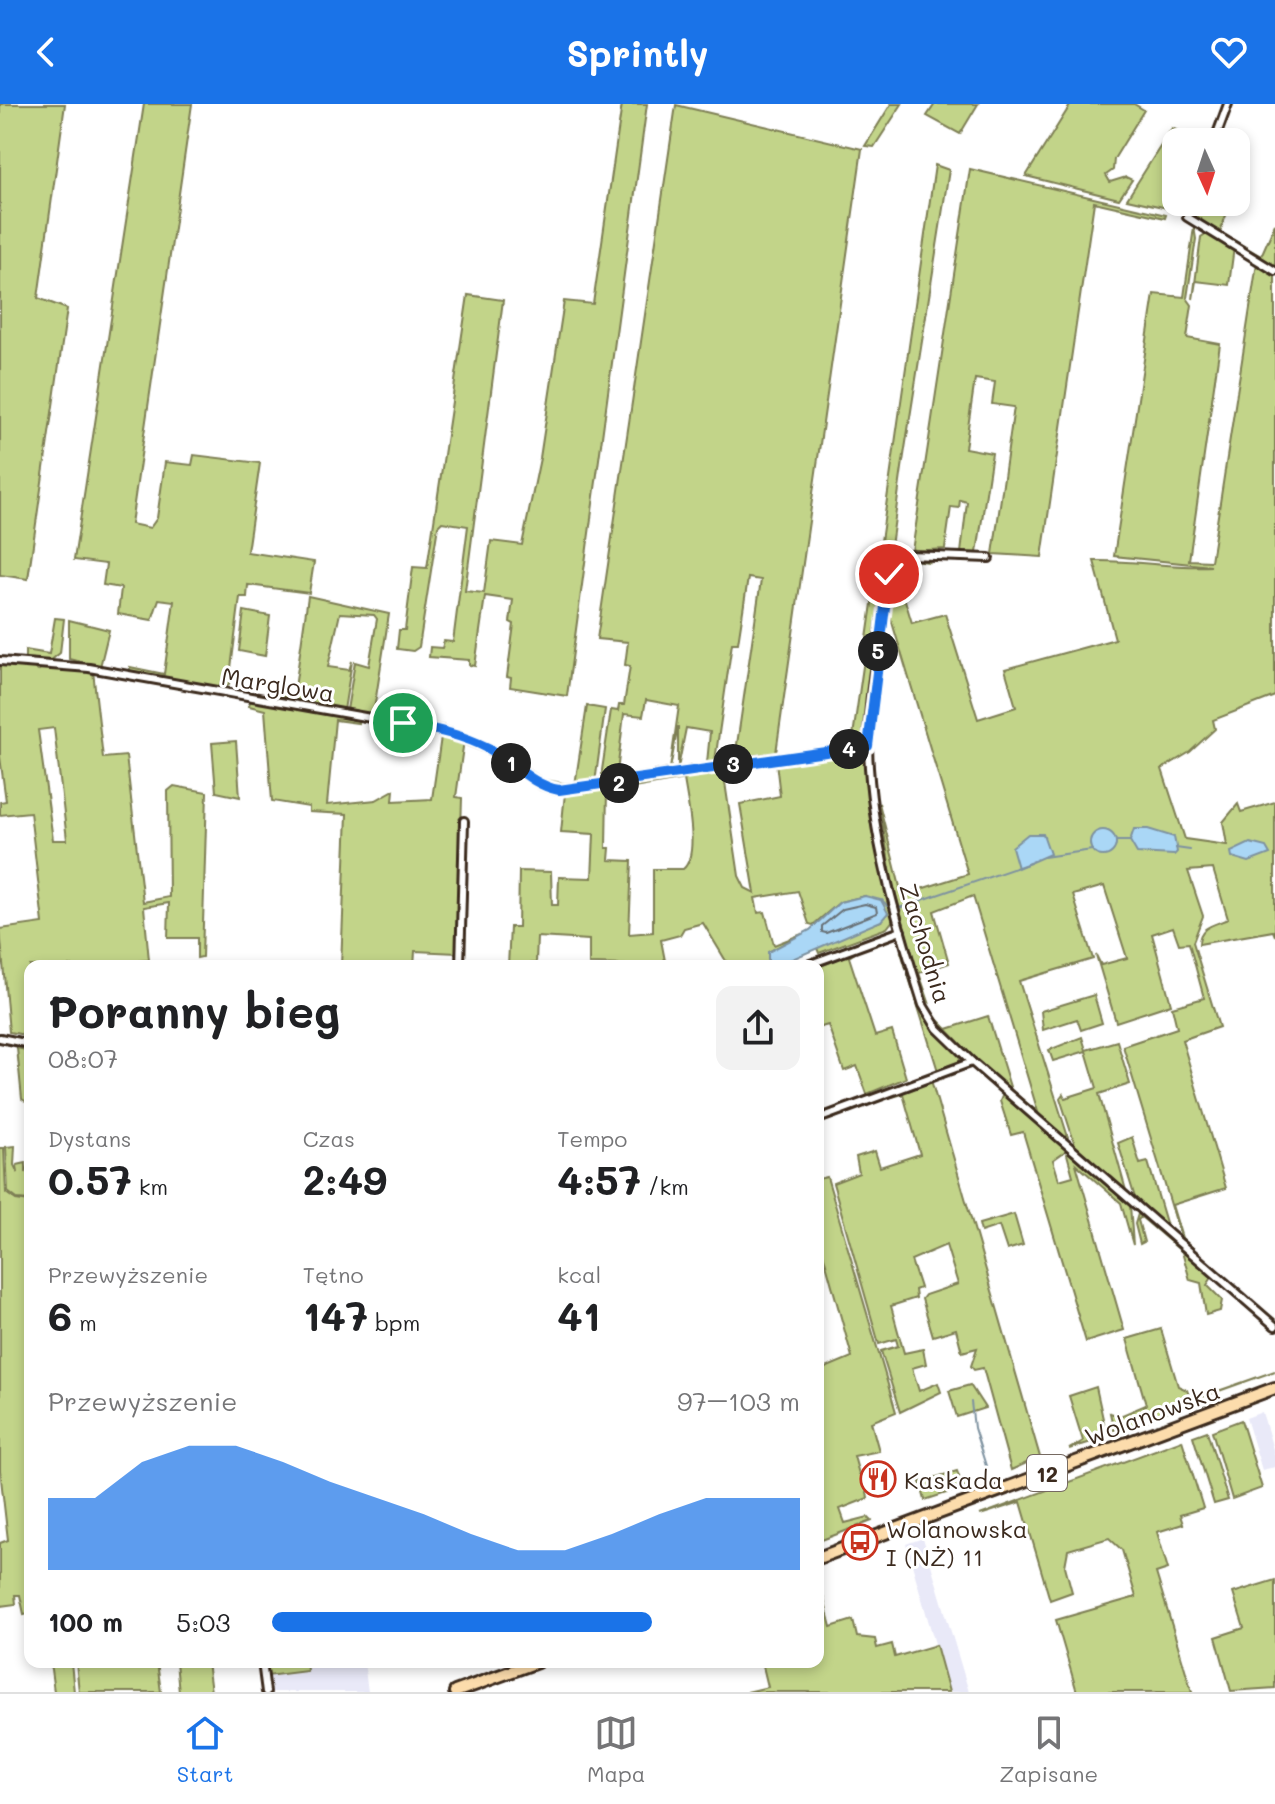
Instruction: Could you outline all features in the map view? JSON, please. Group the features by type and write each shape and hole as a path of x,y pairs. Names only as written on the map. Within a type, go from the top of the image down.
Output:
{"main road":[{"name":"Wolanowska","path":"824,1556 1275,1388"},
{"path":"455,1692 521,1668"}],"street":[{"path":"1219,128 1228,104"},
{"path":"1187,216 1275,271"},
{"name":"Zachodnia","path":"989,558 916,555 897,557 891,563 868,746 880,841 901,931 927,1015 972,1062 1275,1326"},
{"name":"Marglowa","path":"0,661 89,668 444,731 490,749 542,785 559,790 868,746"},
{"path":"460,960 464,821"},
{"path":"821,960 901,931"},
{"path":"0,1038 24,1043"},
{"path":"824,1117 972,1062"},
{"path":"263,1668 266,1692"}],"shaded area":[{"path":"1262,1412 1275,1456 1275,1467 1262,1470 1246,1418"},
{"path":"923,1538 969,1692 949,1692 906,1544"},
{"path":"307,1668 365,1668 368,1692 272,1692 270,1675 307,1671"}],"green space":[{"path":"0,104 65,104 38,298 67,309 28,579 0,575"},
{"path":"144,104 192,104 131,524 150,528 157,518 165,462 192,465 194,455 260,463 247,552 314,562 309,593 248,585 247,597 240,597 229,684 222,689 130,674 130,667 164,674 174,601 159,599 152,620 118,614 121,588 103,585 106,564 74,560"},
{"path":"622,104 647,104 567,696 510,687 511,678 507,677 514,624 510,622 513,600 485,596 475,666 469,665 469,660 429,657 430,647 442,648 444,641 453,642 468,526 442,522 438,526 419,647 413,651 397,649 399,630 405,630 413,567 427,568 468,295 503,300 465,591 484,593 491,541 522,545 540,458 564,301 593,304"},
{"path":"891,104 902,104 874,147 865,146"},
{"path":"935,104 978,104 960,134 927,116"},
{"path":"1071,104 1134,104 1144,110 1114,159 1113,170 1106,175 1110,182 1126,177 1132,180 1119,199 1026,176"},
{"path":"676,105 862,149 776,753 735,758 761,580 748,578 738,643 732,643 715,761 707,763 710,732 686,728 678,768 678,726 670,769 679,706 646,700 643,716 624,714 616,781 608,782 602,777 602,770 611,710 618,711 619,705 624,705 630,666 625,665 628,642 597,639"},
{"path":"1162,144 1162,207 1127,199"},
{"path":"935,165 949,170 864,738 852,743"},
{"path":"970,169 1166,216 1165,218 1094,202 1042,557 993,554 1014,407 992,404 995,382 975,379 965,448 992,453 977,553 961,553 967,502 960,500 959,508 951,507 945,549 912,551"},
{"path":"1194,216 1226,216 1220,232 1261,256 1275,224 1275,267"},
{"path":"1194,227 1196,239 1187,298 1192,305 1187,338 1220,344 1189,560 1211,561 1257,263 1275,276 1275,696 1213,720 1215,729 1190,752 1162,769 1185,839 1227,845 1223,822 1238,804 1241,812 1275,802 1275,936 1273,931 1199,944 1204,930 1228,919 1213,869 1188,871 1203,916 1193,942 1219,1027 1182,1040 1226,1188 1172,1205 1182,1238 1194,1249 1181,1238 1123,1046 1177,1028 1172,1007 1204,998 1189,943 1179,944 1173,927 1152,934 1171,1004 1116,1022 1096,955 1101,965 1127,958 1104,886 1073,895 1093,959 1019,981 1068,1137 1065,1139 981,1065 932,1014 947,1029 988,1016 1011,1090 1038,1112 973,896 934,911 949,963 919,973 929,1002 924,999 892,881 879,803 902,895 968,874 888,609 891,578 899,564 897,574 912,623 945,614 978,719 1016,707 1005,669 1115,639 1094,561 1211,566 1114,556 1154,294 1184,297"},
{"path":"1207,233 1234,247 1229,285 1196,281 1193,299 1201,237"},
{"path":"308,596 389,614 374,710 405,716 404,719 347,710 355,662 369,666 377,619 374,615 340,613 328,667 349,670 352,661 344,710 273,698 274,692 294,695"},
{"path":"244,611 270,616 265,656 239,651"},
{"path":"55,618 64,619 60,653 50,661 25,660 25,650 49,654"},
{"path":"69,620 109,630 100,667 69,659"},
{"path":"0,664 31,666 38,671 43,666 93,671 103,758 126,756 143,902 169,897 168,791 174,786 207,792 202,957 197,958 197,938 168,938 169,903 144,907 149,960 24,960 24,1035 9,1032 0,929 43,923 30,812 0,815 0,802 6,801 0,757","holes":["54,728 67,840 53,840 38,730"]},
{"path":"250,700 358,719 358,723 335,720 327,805 376,800 394,790 393,801 432,799 441,737 435,735 437,732 464,740 456,797 462,798 457,953 415,951 414,960 341,960 347,814 309,812 309,807 272,801 265,710 249,706"},
{"path":"587,706 605,709 595,783 573,786 538,779 575,785"},
{"path":"236,741 240,797 216,792 212,743"},
{"path":"865,753 877,842 894,919 887,928 819,953 816,946 881,921 865,896 840,902 813,925 809,924 798,891 755,898 758,913 765,912 774,945 802,934 768,952 768,960 725,960 703,923 684,928 680,935 661,940 665,960 589,960 589,940 537,937 536,960 508,960 510,927 518,927 519,871 551,872 552,905 558,905 559,877 592,878 594,834 561,832 565,793 607,789 606,848 610,848 609,860 632,861 629,934 653,932 653,869 683,869 691,852 684,779 617,791 619,786 723,769 739,876 745,888 755,893 740,804 780,796 776,762"},
{"path":"858,951 849,957 875,1036 892,1031 906,1078 867,1094 857,1066 844,1071 828,1025 824,1026 824,965"},
{"path":"901,952 927,1020 961,1055 958,1065 938,1071"},
{"path":"1094,995 1102,1023 1081,1030 1077,1019 1043,1030 1041,1011"},
{"path":"1082,1037 1086,1050 1117,1041 1130,1084 1099,1094 1127,1194 1077,1151 1060,1098 1063,1094 1065,1098 1097,1088 1086,1051 1053,1061 1049,1050"},
{"path":"17,1048 24,1050 22,1099"},
{"path":"931,1080 1040,1457 1011,1470 983,1368 974,1370 971,1366 977,1348 962,1352 956,1329 933,1336 922,1299 925,1295 958,1284 946,1245 911,1260 920,1288 915,1290 916,1298 891,1306 904,1353 923,1349 926,1364 912,1368 919,1391 938,1383 941,1392 900,1412 881,1351 898,1346 896,1339 879,1344 833,1183 859,1173 856,1157 875,1151 880,1167 920,1154 903,1094 889,1098 889,1094"},
{"path":"1003,1094 1067,1150 1053,1160 1059,1180 1073,1176 1069,1152 1130,1205 1133,1245 1121,1203 1076,1164 1124,1330 1086,1342 1023,1132 1011,1135 1000,1101"},
{"path":"1132,1137 1140,1164 1148,1162 1167,1226 1136,1201 1118,1143"},
{"path":"15,1146 14,1165 18,1173 17,1165 24,1163 24,1200 17,1199 8,1192 6,1147"},
{"path":"0,1148 4,1148 6,1193 24,1201 24,1614 20,1595 15,1595 16,1604 0,1606 0,1543 8,1540 0,1470"},
{"path":"827,1177 896,1412 871,1422 879,1451 854,1456 859,1474 864,1474 868,1498 840,1509 845,1523 868,1517 872,1521 824,1539 824,1369 852,1357 824,1257 824,1178"},
{"path":"1014,1214 1023,1245 1007,1250 999,1226 981,1232 979,1224"},
{"path":"1138,1214 1213,1276 1207,1285 1222,1300 1220,1311 1206,1315 1201,1283 1190,1280 1182,1252 1141,1217 1138,1220 1144,1242 1140,1244 1135,1224"},
{"path":"1161,1329 1178,1386 1187,1390 1191,1401 1123,1432 1120,1427 1114,1430 1110,1413 1120,1416 1146,1405 1127,1339"},
{"path":"970,1385 985,1408 957,1417 949,1391"},
{"path":"1096,1387 1107,1437 1069,1449 1083,1441 1069,1396"},
{"path":"1241,1420 1262,1488 1232,1499 1212,1431"},
{"path":"1207,1431 1228,1500 1214,1504 1193,1436"},
{"path":"1182,1440 1203,1508 1180,1515 1183,1524 1157,1532 1168,1569 1156,1573 1192,1692 1077,1692 1056,1620 1136,1597 1122,1550 1109,1538 1068,1550 1065,1566 1072,1592 1050,1600 1021,1502 980,1515"},
{"path":"957,1471 961,1482 968,1480 968,1486 925,1500 920,1482"},
{"path":"1275,1580 1275,1688 1231,1691 1216,1637 1244,1628 1233,1593"},
{"path":"824,1600 831,1627 853,1620 857,1637 875,1639 877,1648 892,1644 895,1657 936,1645 949,1692 747,1692 768,1687 763,1668 824,1668"},
{"path":"51,1668 72,1668 74,1692 54,1692"},
{"path":"77,1668 158,1668 161,1692 79,1692"},
{"path":"177,1668 208,1668 211,1692 179,1692"},
{"path":"266,1668 307,1668 307,1671 267,1676"}],"water":[{"path":"1134,829 1148,829 1174,837 1177,852 1174,855 1137,853 1130,841"},
{"path":"1103,830 1112,834 1116,843 1112,852 1103,856 1094,852 1090,843 1094,834"},
{"path":"1028,834 1043,834 1050,854 1018,868 1012,847"},
{"path":"1250,843 1266,847 1270,854 1249,862 1232,857 1231,852"},
{"path":"865,896 881,900 888,913 881,921 790,960 768,960 768,952 810,930 840,902"}],"waterway":[{"path":"1117,841 1130,841"},
{"path":"1176,848 1190,850"},
{"path":"1044,857 1092,850"},
{"path":"899,908 1030,863"},
{"path":"882,900 891,910"},
{"path":"971,1402 974,1428 986,1466"}],"place":[{"name":"Kaskada","path":"878,1479"},
{"name":"Wolanowska I (NŻ) 11","path":"860,1542"}],"route":[{"path":"403,723 444,731 477,743 542,785 559,790 868,746 889,574"}]}
